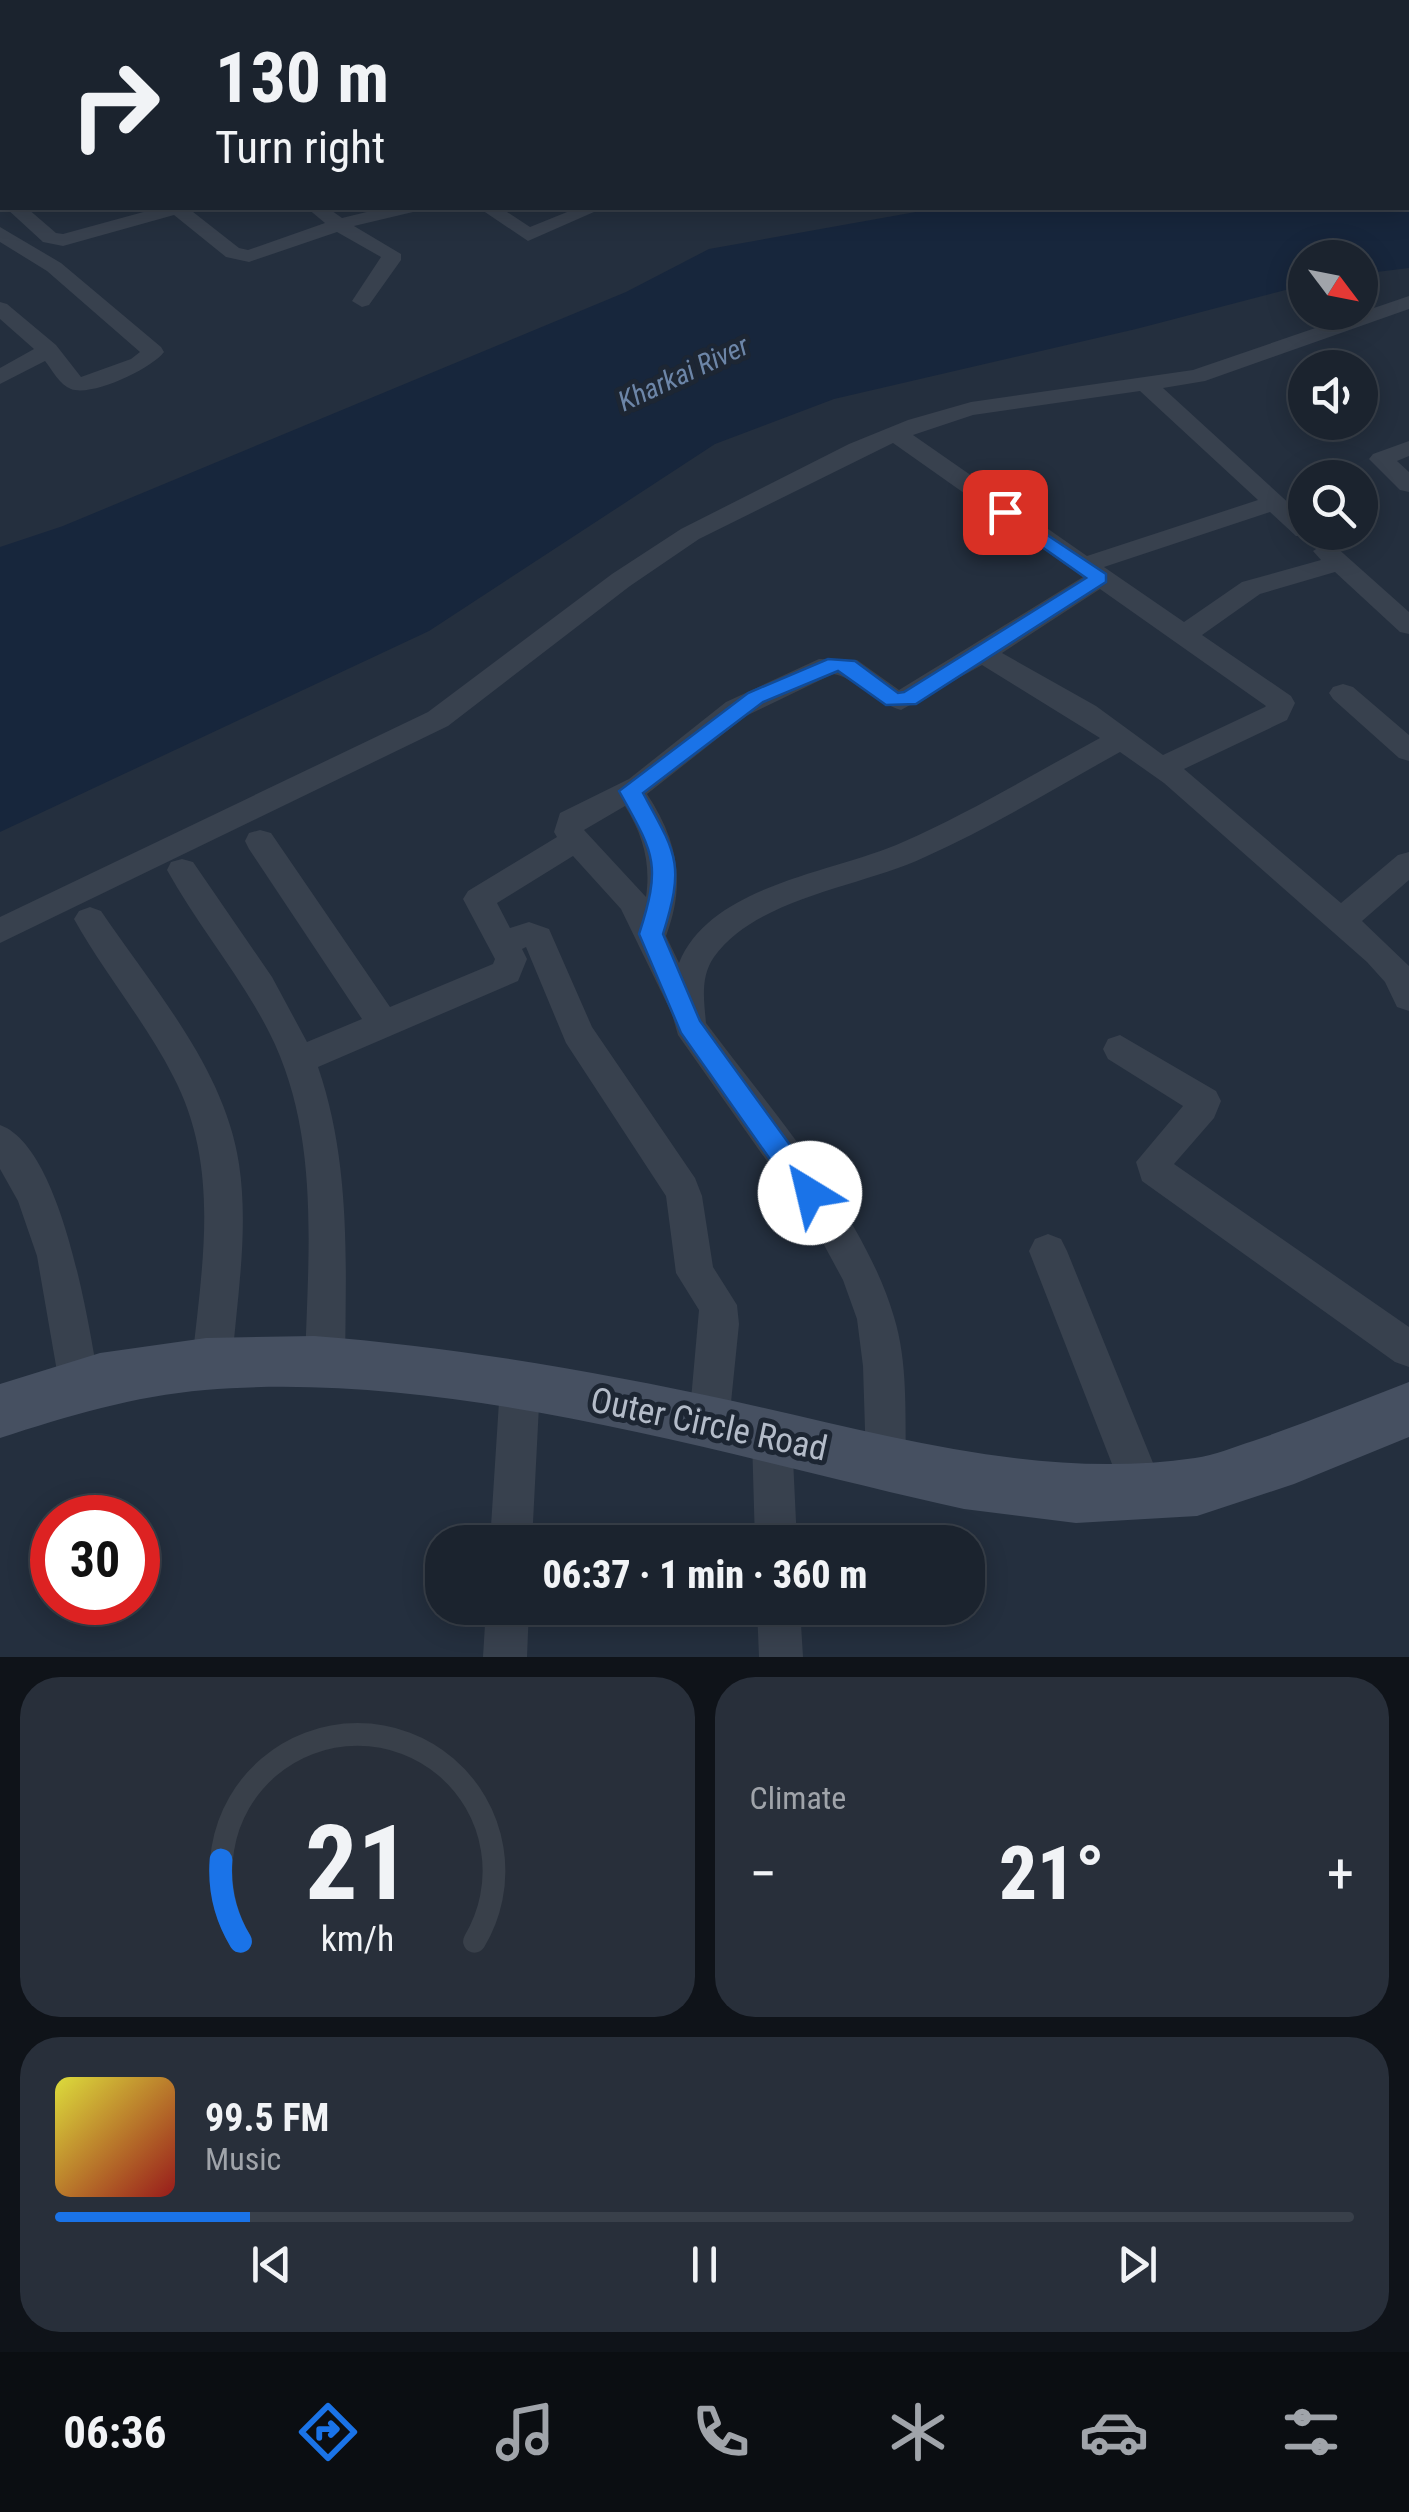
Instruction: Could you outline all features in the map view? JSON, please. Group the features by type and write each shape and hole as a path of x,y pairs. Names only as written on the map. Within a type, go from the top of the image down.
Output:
{"main road":[{"name":"Outer Circle Road","path":"0,1410 112,1374 212,1363 325,1364 520,1386 970,1479 1074,1494 1199,1486 1327,1446 1409,1409"}],"street":[{"path":"18,210 50,238 63,240 171,210"},
{"path":"181,210 241,256 258,255 340,224 398,210"},
{"path":"319,210 391,254 391,260 362,302"},
{"path":"492,210 528,235 588,210"},
{"path":"0,234 54,267 153,352 140,364 81,385 74,383 48,350 0,308"},
{"path":"0,931 438,719 480,691 621,580 690,534 751,500 895,433 972,409 1148,386 1236,364 1409,302"},
{"path":"0,377 48,350"},
{"path":"1148,386 1288,516"},
{"path":"895,433 1278,699 1282,707 1277,713 1171,763 1170,775"},
{"path":"1409,448 1381,459 1409,485"},
{"path":"886,1462 878,1334 860,1275 830,1221 690,1026 684,1005 634,902 568,828 571,821 630,791 736,708 829,664 847,666 884,694 901,701 982,653 1090,572 1274,503"},
{"path":"1325,550 1409,626"},
{"path":"1183,635 1251,588 1339,563"},
{"path":"982,653 1123,738 1170,775 1341,921 1397,974 1409,998"},
{"path":"1342,692 1409,751"},
{"path":"684,1005 687,981 697,959 733,921 766,900 912,851 1123,738"},
{"path":"630,791 654,828 666,869 664,892 651,934"},
{"path":"299,1060 507,972 511,959 479,899 577,839"},
{"path":"260,842 384,1025"},
{"path":"1341,921 1409,863"},
{"path":"182,870 265,998 299,1060 320,1138 326,1220 325,1364"},
{"path":"90,919 201,1098 220,1160 222,1224 212,1363"},
{"path":"502,942 529,934 538,938 578,1032 676,1178 684,1196 695,1273 718,1306 720,1324 709,1422"},
{"path":"1120,1049 1204,1101 1154,1162 1156,1170 1409,1349"},
{"path":"0,1140 22,1168 45,1212 59,1267 79,1383"},
{"path":"1048,1250 1143,1490"},
{"path":"513,1525 520,1386"},
{"path":"772,1438 775,1525"},
{"path":"505,1657 507,1625"},
{"path":"779,1625 780,1657"}],"water":[{"name":"Kharkai River","path":"927,210 1409,210 1409,268 1378,272 1378,240 1288,240 1288,289 834,399 715,444 429,631 0,832 0,547 63,526 626,292 709,249"}],"route":[{"path":"810,1193 690,1026 651,934 664,892 666,869 662,849 654,828 630,791 736,708 829,664 847,666 894,700 908,699 1099,578 1005,512"}]}
